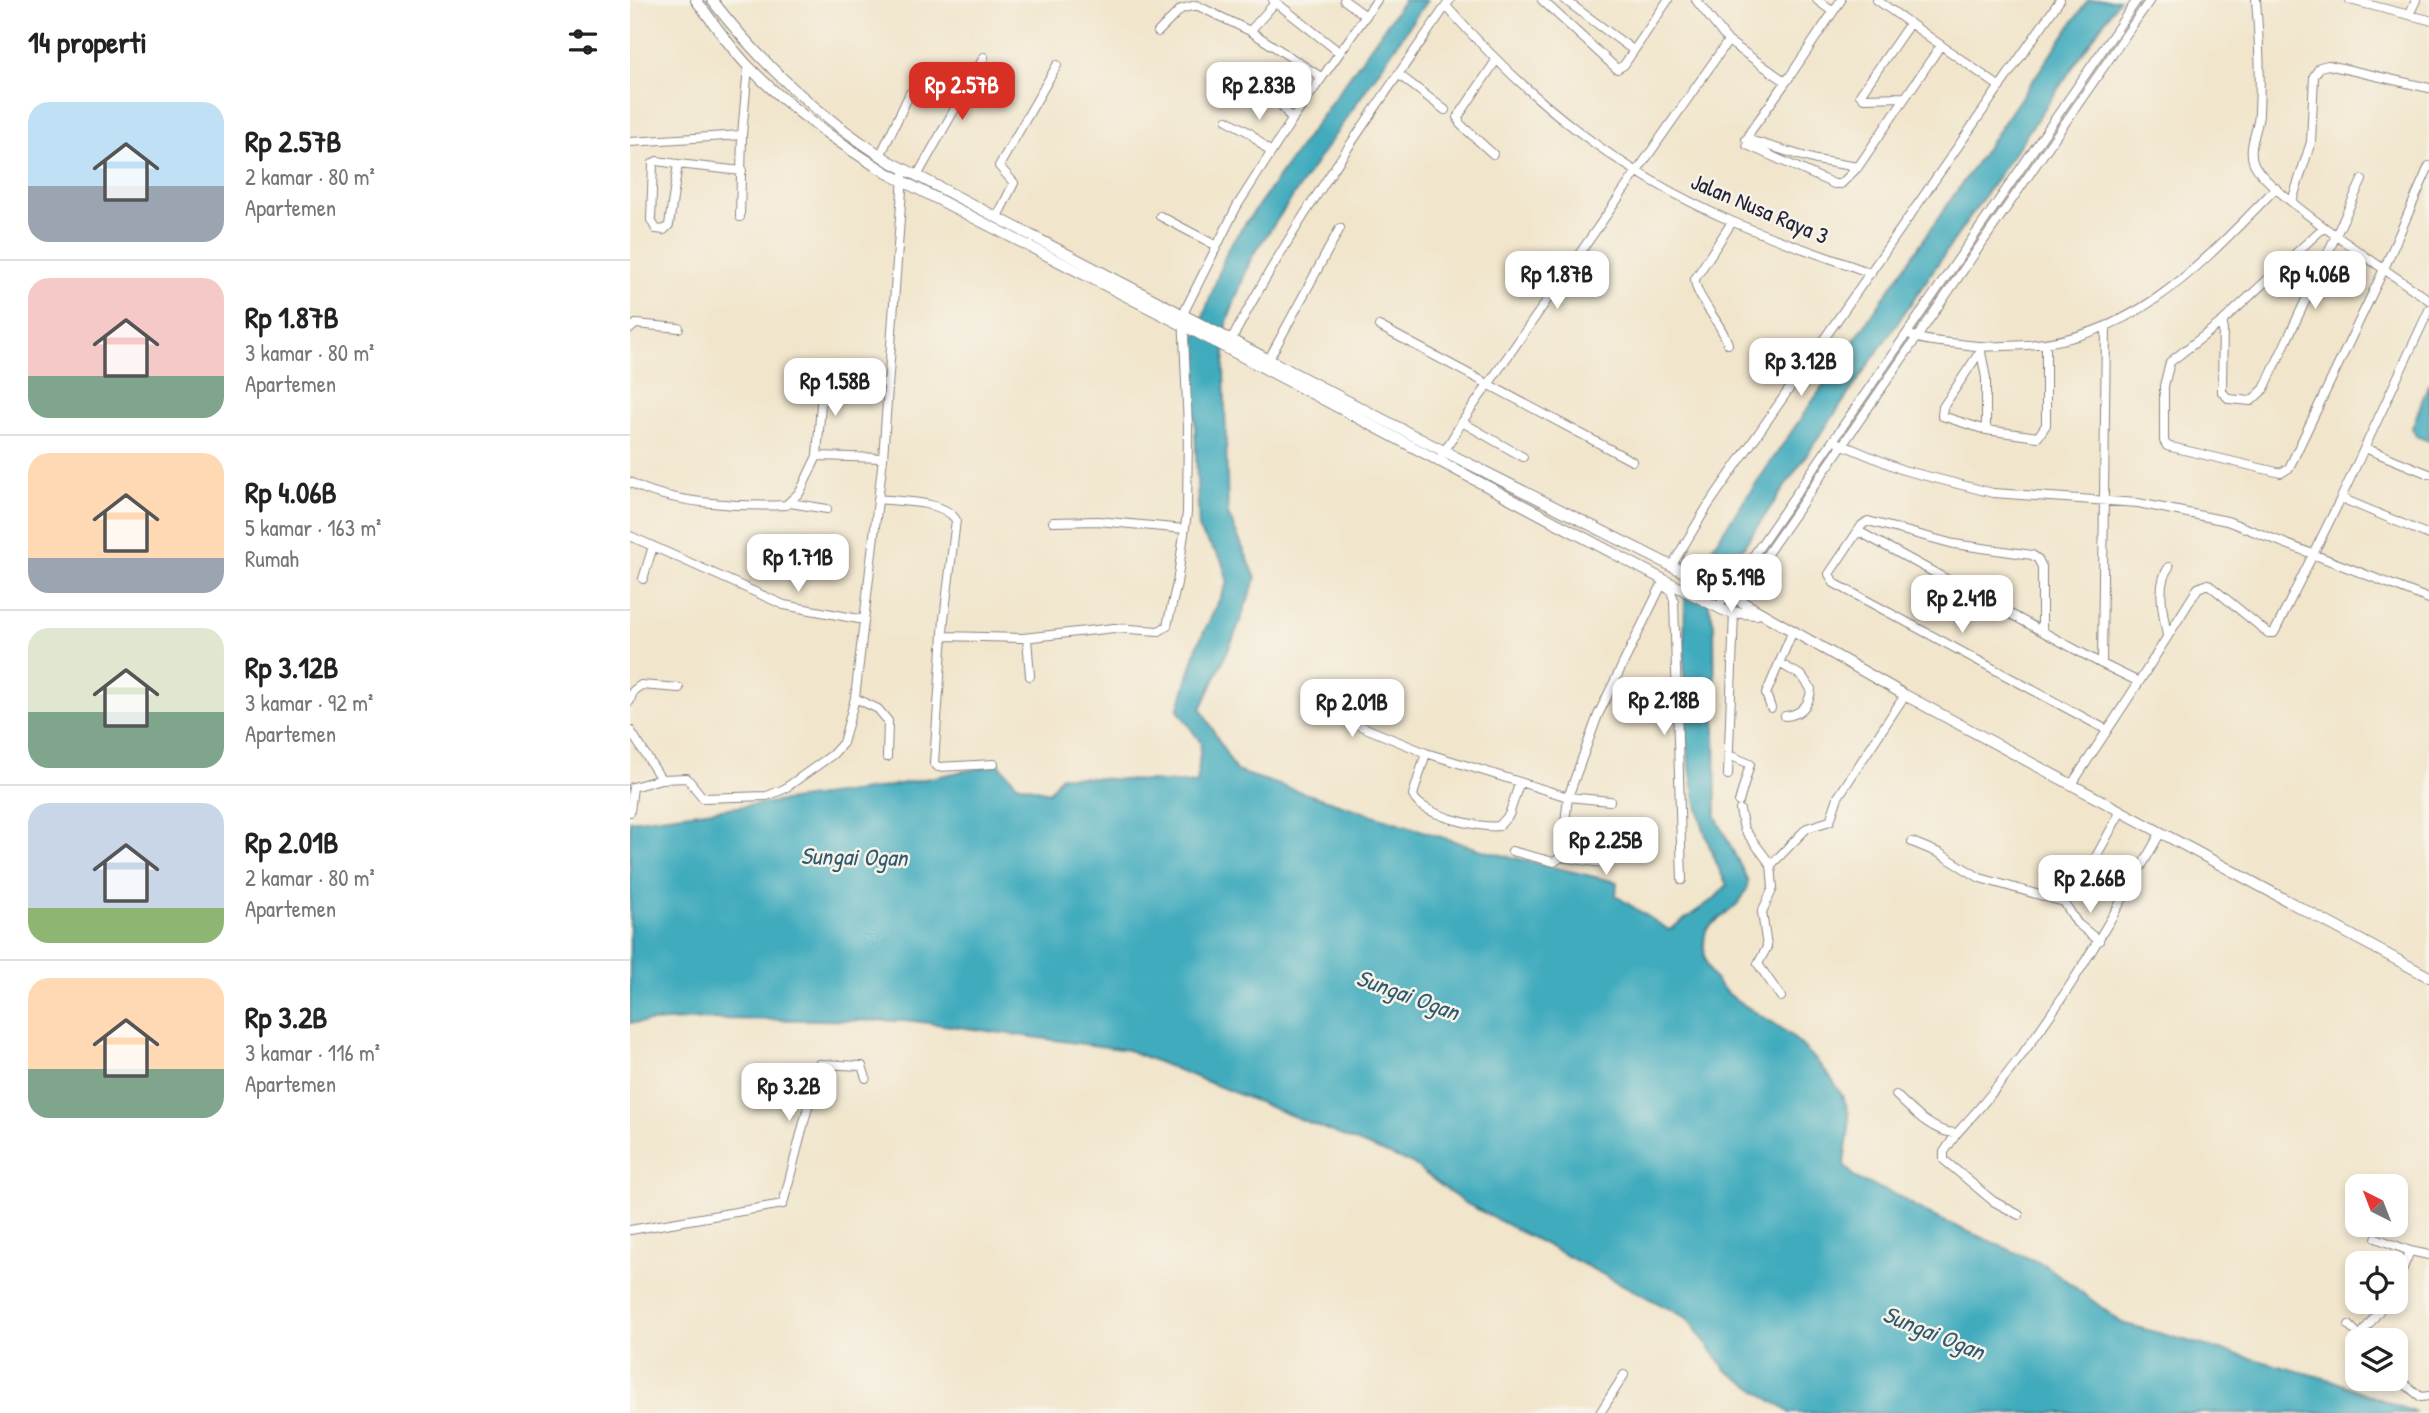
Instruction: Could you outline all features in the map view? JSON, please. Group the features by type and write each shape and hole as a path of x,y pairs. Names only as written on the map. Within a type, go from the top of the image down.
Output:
{"street":[{"path":"696,0 748,66 844,147 902,181 1182,319"},
{"path":"712,0 745,42 795,93 838,129 880,156 997,217 1197,327 1229,349 1663,583 1685,590 1723,609 1758,614"},
{"path":"1344,0 1366,16"},
{"path":"943,636 1027,638 1090,629 1164,629 1171,616 1185,529 1188,428 1182,319 1215,246 1271,153 1321,77 1377,0"},
{"path":"1542,0 1615,69 1623,65 1668,0"},
{"path":"1565,0 1633,50"},
{"path":"1696,0 1728,41 1786,82"},
{"path":"1816,0 1833,12"},
{"path":"1746,139 1841,0"},
{"path":"1877,0 2000,87"},
{"path":"1671,567 1707,507 2060,0"},
{"path":"1728,775 1723,609 1726,594 1838,443 2137,0"},
{"path":"1911,335 2150,0"},
{"path":"2256,0 2259,116 2252,153 2254,164 2276,188 2324,227 2429,300"},
{"path":"2350,0 2429,20"},
{"path":"2409,15 2416,0"},
{"path":"1250,31 1274,1 1339,52"},
{"path":"1230,338 1323,181 1448,3"},
{"name":"Jalan Nusa Raya 3","path":"1448,3 1495,62 1581,135 1658,185 1732,222 1871,273"},
{"path":"1158,32 1181,9 1196,5 1206,7 1250,31 1321,77"},
{"path":"1905,97 1864,99 1860,95 1910,23"},
{"path":"2118,28 2128,33"},
{"path":"1438,461 1462,422 1728,41"},
{"path":"1746,139 1751,149 1834,184 1845,181 1858,167 1941,45"},
{"path":"917,176 984,57"},
{"path":"1493,154 1460,124 1458,117 1495,62"},
{"path":"997,217 1014,183 999,166 1057,65"},
{"path":"2292,201 2311,142 2314,76 2320,67 2328,65 2429,89"},
{"path":"740,217 742,135 748,66"},
{"path":"1232,68 1274,95 1292,120"},
{"path":"1398,74 1445,110"},
{"path":"880,156 910,93"},
{"path":"1227,120 1250,133 1271,153"},
{"path":"630,142 742,135"},
{"path":"1746,139 1816,160 1858,167"},
{"path":"678,164 669,225 664,230 656,229 650,220 653,163 657,161 742,171"},
{"path":"2324,227 2223,321 2169,362 2164,386 2164,441 2172,449 2281,473 2291,464 2384,269 2429,166"},
{"path":"630,812 633,787 661,779 687,778 703,798 773,795 839,748 847,737 855,698 879,499 903,169"},
{"path":"2223,321 2222,392 2229,399 2251,401 2264,389 2362,180"},
{"path":"1911,335 1982,349 2046,343 2106,328 2146,306 2175,285 2276,188"},
{"path":"1160,216 1215,246"},
{"path":"1728,344 1720,323 1696,291 1695,279 1732,222"},
{"path":"1269,359 1340,228"},
{"path":"2072,785 2198,588 2208,584 2271,634 2341,498 2429,310"},
{"path":"630,329 636,324 680,328"},
{"path":"1379,326 1632,461"},
{"path":"1197,327 1230,338 1443,451 1692,576 1905,695 2429,977"},
{"path":"2102,664 2106,328"},
{"path":"1982,349 1941,412 1945,418 1986,430 2035,437 2042,434 2046,425 2046,343"},
{"path":"1982,349 1986,378 1986,430"},
{"path":"790,503 804,484 817,456 823,379 888,383"},
{"path":"1462,422 1523,457"},
{"path":"1838,443 1903,470 1993,493 2149,504 2203,514 2314,552 2429,598"},
{"path":"2365,448 2429,474"},
{"path":"817,456 883,458"},
{"path":"630,482 653,491 691,499 746,505 790,503 827,509"},
{"path":"2341,498 2429,535"},
{"path":"879,499 941,508 951,513 956,520 943,636 934,763 938,767 994,764"},
{"path":"2042,630 2042,567 2035,556 1954,544 1872,521 1863,524 1830,571 1834,583 2108,730"},
{"path":"1053,522 1098,522 1185,529"},
{"path":"1858,531 2139,682"},
{"path":"630,537 784,605 864,620"},
{"path":"643,579 653,546"},
{"path":"2168,636 2162,589 2163,578 2169,567"},
{"path":"1512,852 1554,862 1560,857 1568,797 1598,715 1663,583"},
{"path":"1663,583 1671,591 1674,600 1682,880"},
{"path":"1771,708 1766,694 1792,633"},
{"path":"1027,638 1030,676"},
{"path":"1779,663 1802,676 1811,689 1808,704 1795,714 1784,716"},
{"path":"630,701 633,691 641,685 678,688"},
{"path":"1771,865 1807,828 1830,821 1838,797 1905,695"},
{"path":"855,698 878,709 888,721 887,757"},
{"path":"1324,711 1426,753 1519,784 1568,797 1610,802"},
{"path":"630,730 661,779"},
{"path":"1426,753 1413,795 1417,804 1428,811 1499,826 1509,815 1519,784"},
{"path":"1729,755 1750,764 1740,806 1744,829 1771,865 1773,888 1762,912 1767,947 1758,964 1781,997"},
{"path":"2064,902 2092,864 2122,811"},
{"path":"2019,1215 1993,1201 1944,1160 1944,1152 1957,1133 1999,1088 2055,1011 2099,941 2161,832"},
{"path":"1560,857 1602,863 1611,834"},
{"path":"1912,842 1939,853 1980,878 2064,902 2077,923 2099,941"},
{"path":"630,1230 783,1205 818,1066 862,1066 866,1078"},
{"path":"1896,1095 1933,1125 1946,1132 1957,1133"},
{"path":"2376,1238 2429,1255"},
{"path":"2408,1256 2410,1251"},
{"path":"2349,1325 2352,1328"},
{"path":"1600,1413 1624,1375"},
{"path":"2408,1387 2421,1397 2429,1396"}],"water":[{"name":"Sungai Ogan","path":"1404,0 1427,0 1251,258 1227,322 1224,367 1228,514 1256,578 1235,634 1201,709 1236,771 1485,851 1617,882 1616,896 1669,930 1715,898 1727,885 1711,851 1700,816 1687,745 1685,597 1698,568 2088,0 2119,0 1708,602 1714,624 1716,817 1748,881 1738,903 1706,930 1704,949 1707,965 1714,979 1725,991 1790,1035 1830,1077 1848,1111 1849,1130 1844,1164 1855,1178 1898,1196 1930,1215 2047,1266 2122,1323 2331,1380 2345,1385 2345,1391 2359,1391 2416,1413 1790,1413 1726,1370 1687,1318 1463,1202 1412,1164 1128,1050 914,1021 708,1019 630,1023 630,821 875,789 999,764 1017,784 1049,792 1061,776 1197,784 1201,743 1178,710 1198,644 1228,582 1221,559 1199,531 1192,348 1228,248"},
{"path":"2429,382 2429,441 2416,436 2412,428"}]}
